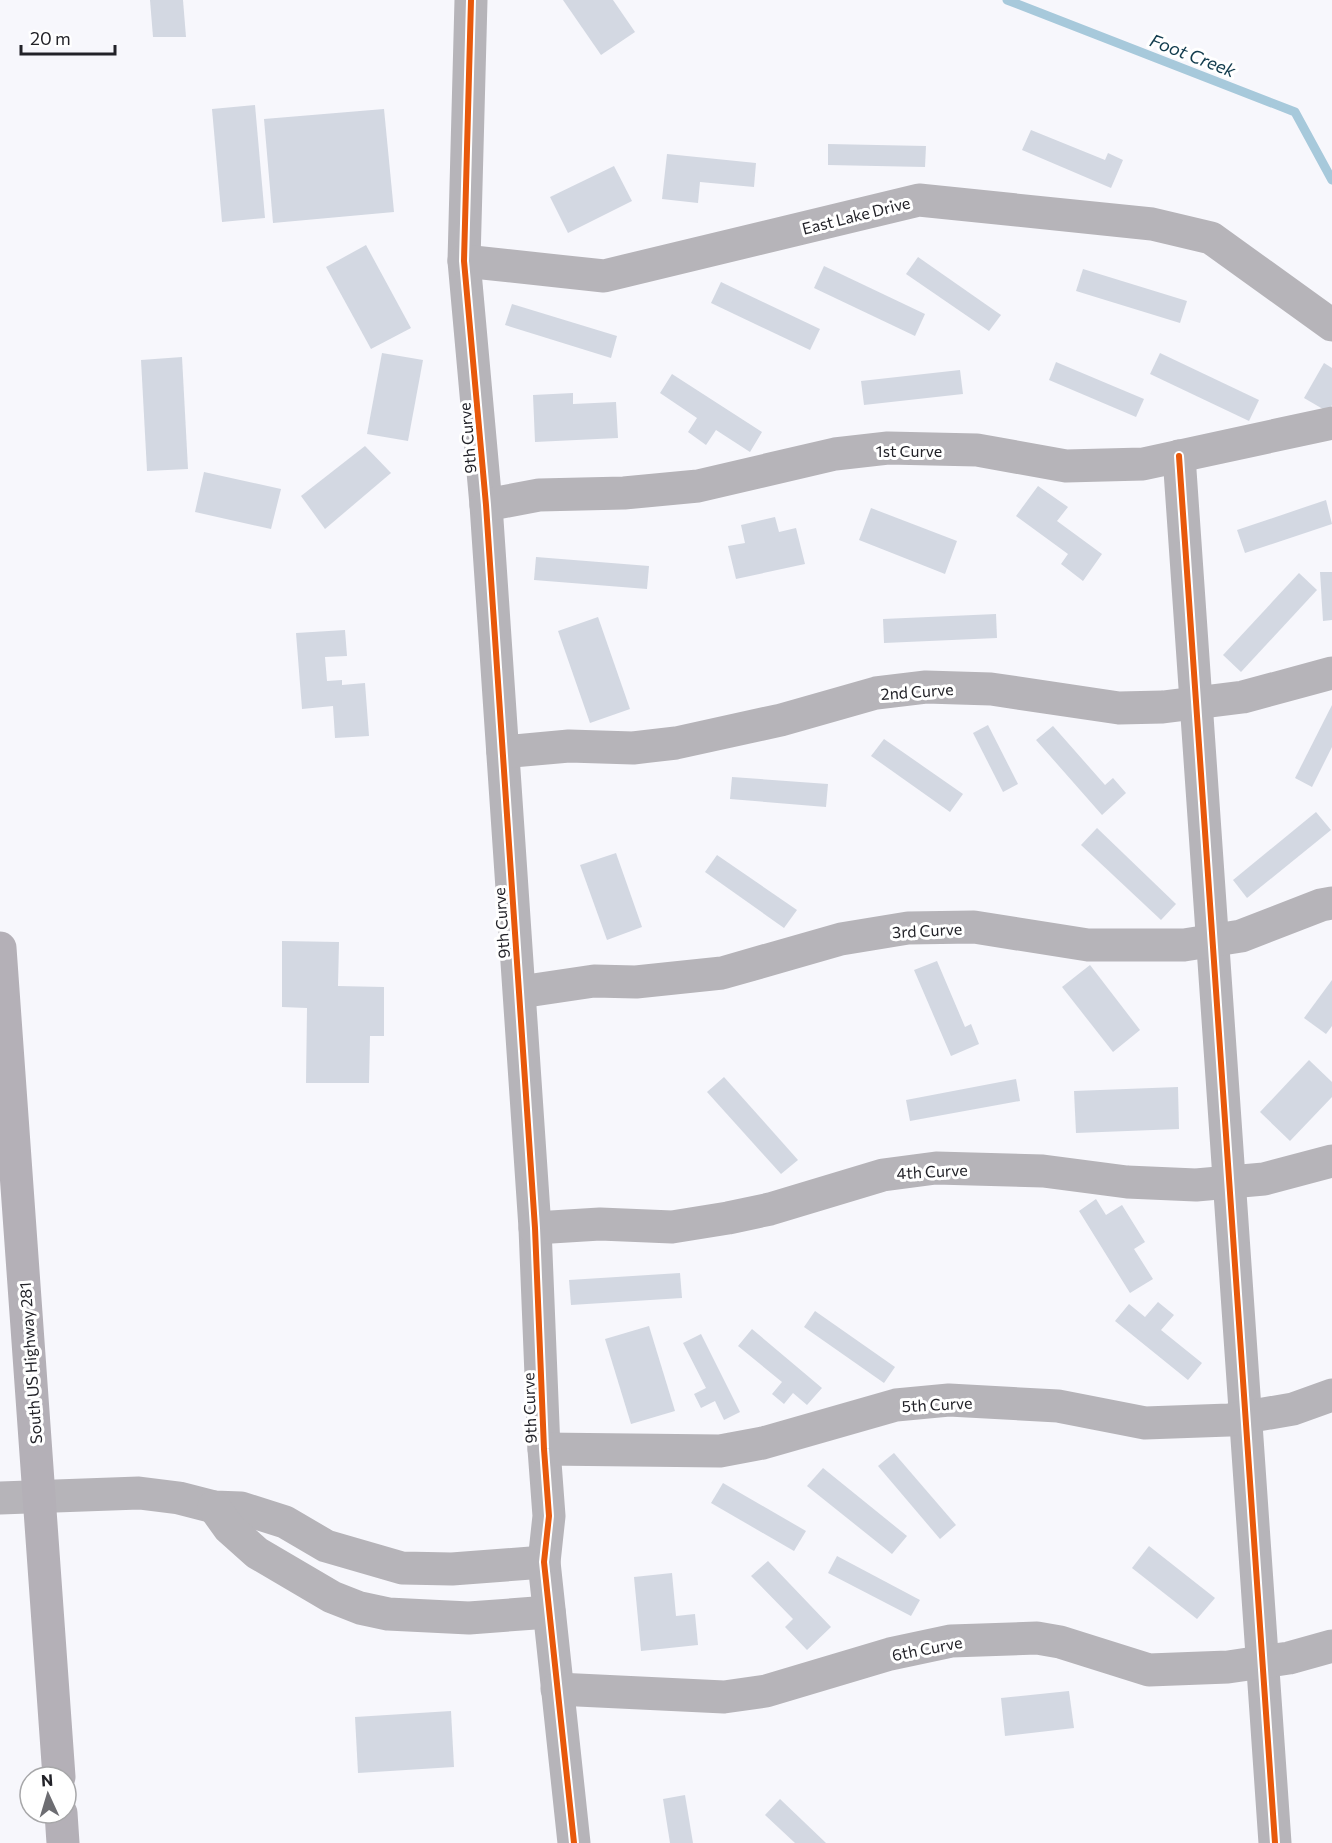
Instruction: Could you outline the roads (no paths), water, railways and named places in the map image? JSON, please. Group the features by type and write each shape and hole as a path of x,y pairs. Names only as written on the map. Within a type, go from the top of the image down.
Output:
{"highway":[{"name":"South US Highway 281","path":"0,948 57,1765"},
{"path":"62,1825 63,1843"}],"street":[{"name":"9th Curve","path":"471,0 464,261 486,505 535,1228 549,1515 544,1562 574,1843"},
{"name":"East Lake Drive","path":"464,261 604,276 919,200 1152,224 1211,238 1332,324"},
{"name":"1st Curve","path":"486,505 539,495 624,493 698,486 835,454 888,448 976,450 1066,466 1143,464 1332,423"},
{"path":"1179,456 1275,1843"},
{"name":"2nd Curve","path":"503,752 569,746 633,748 676,743 781,720 876,693 926,687 991,689 1119,708 1163,707 1243,697 1332,673"},
{"name":"3rd Curve","path":"520,992 594,981 636,982 722,973 841,939 908,928 974,927 1088,945 1184,945 1241,936 1321,905 1332,903"},
{"name":"4th Curve","path":"535,1228 600,1224 672,1227 770,1209 883,1174 936,1168 1043,1171 1127,1182 1196,1185 1264,1179 1332,1161"},
{"name":"5th Curve","path":"544,1449 720,1451 763,1443 896,1406 949,1400 1058,1406 1145,1423 1229,1420 1293,1408 1332,1395"},
{"path":"0,1498 139,1493 179,1498 214,1507 241,1508 285,1522 326,1546 402,1568 452,1569 544,1562"},
{"path":"214,1507 229,1528 257,1553 332,1597 360,1608 388,1614 469,1618 549,1612"},
{"name":"6th Curve","path":"557,1689 724,1697 766,1691 890,1654 951,1641 1037,1638 1060,1642 1149,1670 1228,1667 1289,1658 1332,1646"}],"waterway":[{"name":"Foot Creek","path":"1007,0 1295,112 1332,180"}]}
